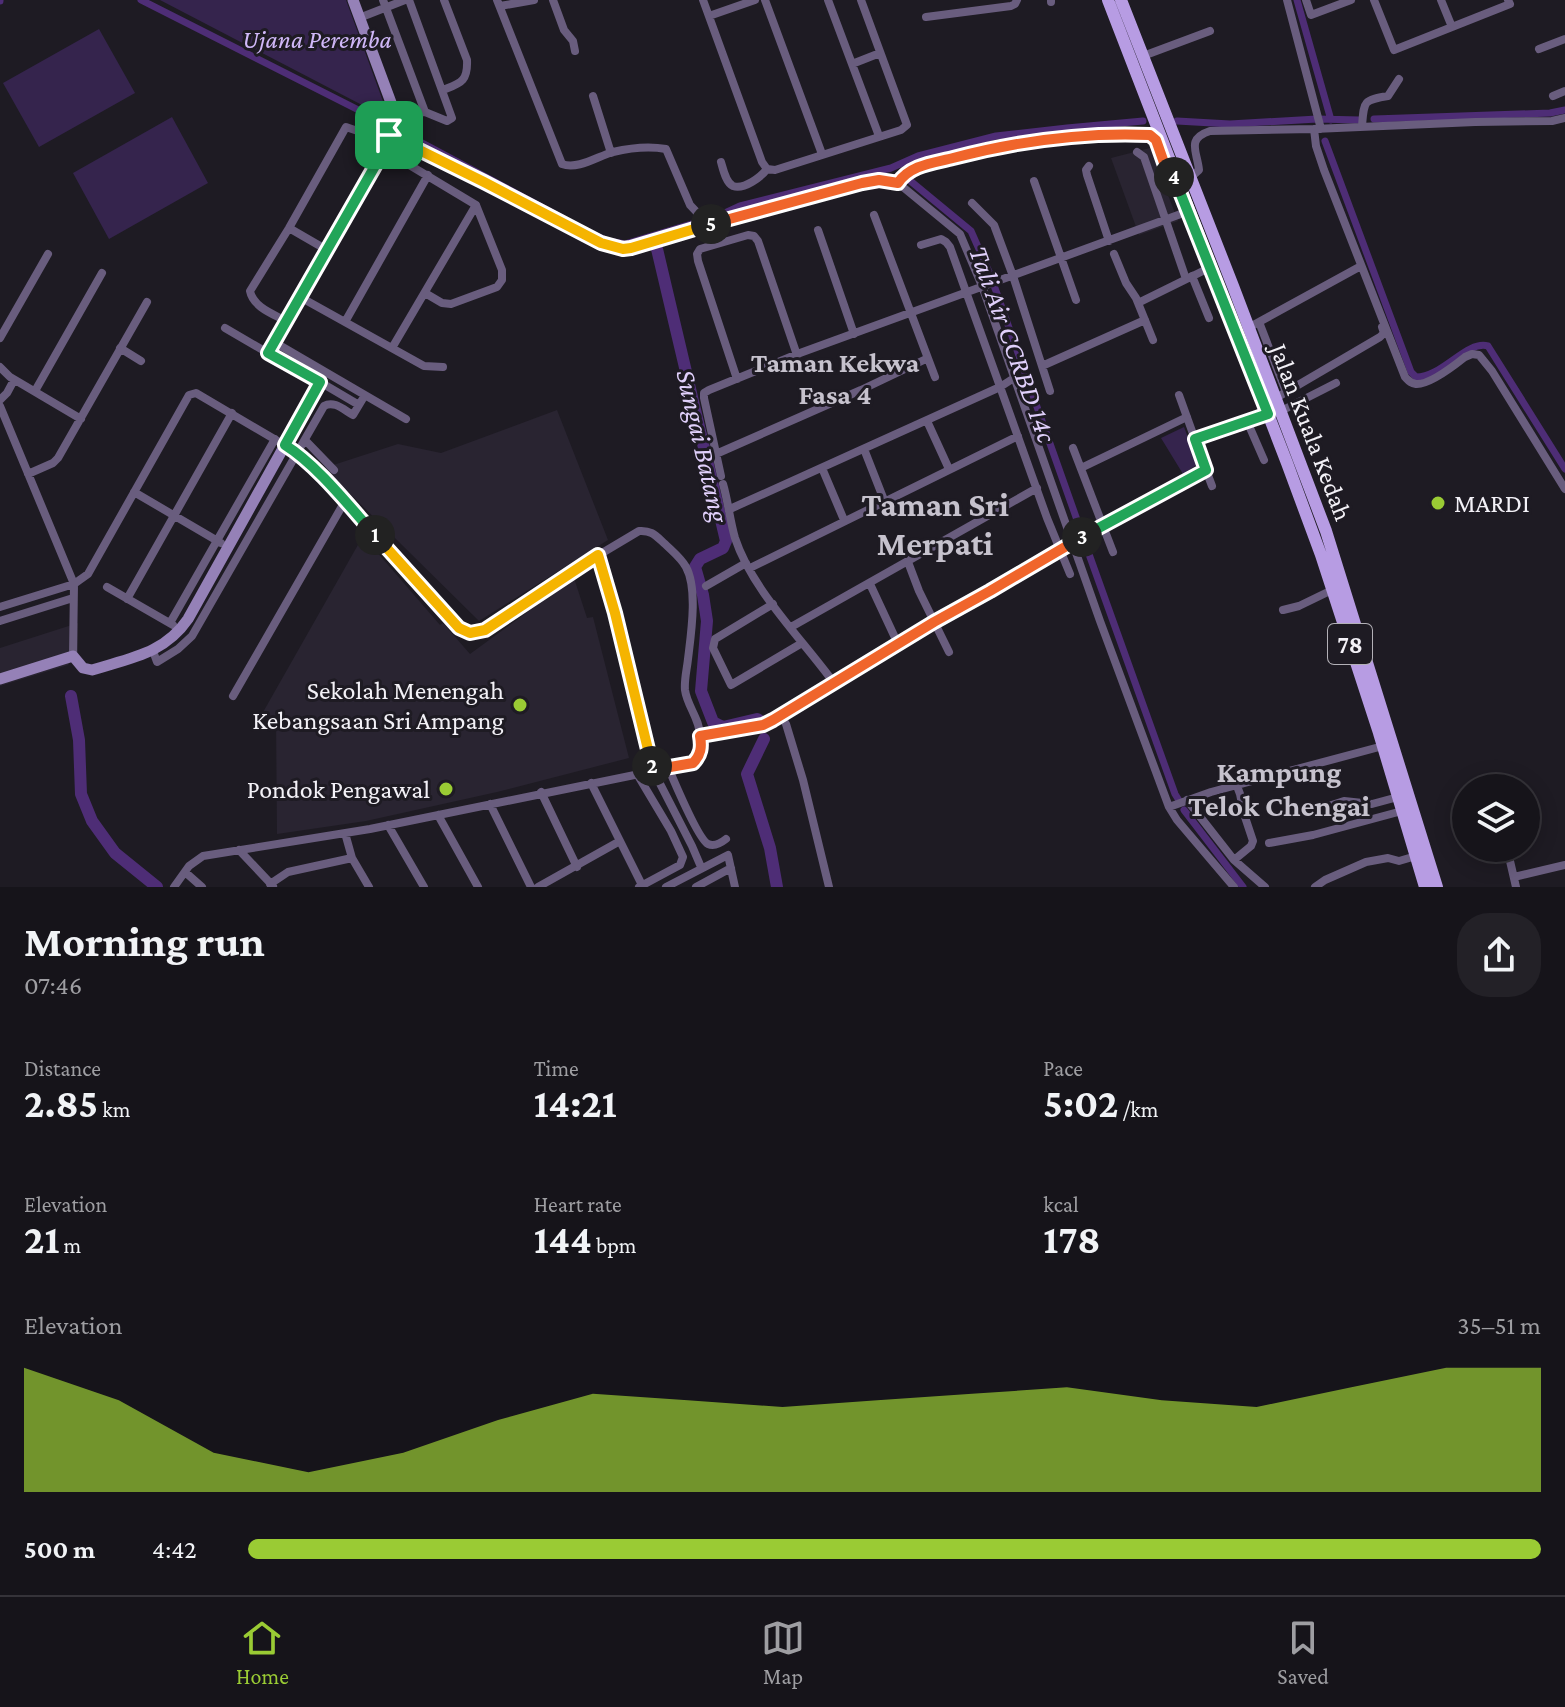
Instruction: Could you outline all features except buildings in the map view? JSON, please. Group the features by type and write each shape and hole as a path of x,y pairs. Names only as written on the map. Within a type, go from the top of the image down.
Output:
{"main road":[{"name":"Jalan Kuala Kedah","path":"1108,0 1167,136 1190,178 1243,313 1254,325 1281,395 1274,412 1402,811 1437,887"},
{"name":"Jalan Kuala Kedah","path":"1121,0 1143,56 1152,97"},
{"name":"Jalan Kuala Kedah","path":"1167,136 1176,177 1211,267 1326,531 1373,679 1416,838 1416,856 1425,887"},
{"path":"1243,313 1245,332 1274,412"},
{"path":"1373,679 1386,727 1381,740"}],"street":[{"path":"353,0 390,132 428,175 476,205 502,270 501,284 497,287 451,304 442,303 425,293"},
{"path":"359,18 385,4 407,0 443,90 451,119 447,121 425,112 385,4"},
{"path":"443,90 460,83 467,67 444,0"},
{"path":"534,0 498,3 560,161 571,166 638,148 666,149 690,205 709,225"},
{"path":"553,0 575,51"},
{"path":"703,0 762,162 767,169 775,170 901,130 907,125 861,0"},
{"path":"709,16 755,0"},
{"path":"765,0 822,154"},
{"path":"828,0 879,136"},
{"path":"926,17 1011,6 1017,0"},
{"path":"1287,0 1316,126 1316,146 1405,377 1415,384 1425,383 1465,357 1479,355 1565,489"},
{"path":"1306,0 1311,15 1351,0"},
{"path":"1374,0 1394,50 1510,4 1508,0"},
{"path":"1441,0 1452,27"},
{"path":"1143,56 1210,31"},
{"path":"1539,49 1565,39"},
{"path":"852,64 880,53"},
{"path":"1362,126 1367,101 1388,96 1399,79"},
{"path":"1553,96 1565,91"},
{"path":"593,96 611,153"},
{"path":"271,347 390,132 425,112"},
{"path":"1190,178 1199,170 1195,141 1206,132 1316,126 1552,121 1565,118"},
{"path":"286,321 255,303 250,291 346,127 390,132 613,247 631,248 862,183 879,180 898,183 960,234 985,285 1014,378 1169,807 1234,887"},
{"path":"898,183 914,168 982,150 1020,142 1093,134 1150,135 1156,140 1169,177 1176,177"},
{"path":"1137,152 1144,157 1165,219 1209,318"},
{"path":"721,162 733,186 745,185 762,176 767,169"},
{"path":"1089,166 1087,175 1109,241"},
{"path":"345,322 428,175"},
{"path":"1034,181 1076,300"},
{"path":"972,203 994,225 1050,391"},
{"path":"392,348 476,205"},
{"path":"834,683 773,604 735,538 704,393 797,355 1189,211"},
{"path":"874,215 935,377"},
{"path":"289,228 327,250"},
{"path":"818,230 854,334"},
{"path":"737,379 698,261 700,249 754,236 797,355"},
{"path":"921,245 937,240 946,242 950,247 1070,574"},
{"path":"0,338 48,254"},
{"path":"1114,254 1153,340"},
{"path":"1254,325 1361,266"},
{"path":"1138,303 1211,267"},
{"path":"35,391 102,273"},
{"path":"300,297 424,366 443,367"},
{"path":"28,474 58,458 147,302"},
{"path":"1042,366 1145,320"},
{"path":"1281,395 1380,337 1384,333 1382,327"},
{"path":"225,328 271,347 406,419"},
{"path":"271,347 359,405"},
{"path":"120,348 141,361"},
{"path":"716,454 926,359"},
{"path":"0,367 14,380 81,419"},
{"path":"730,509 927,421 1014,378"},
{"path":"0,400 14,380"},
{"path":"153,651 157,662 192,636 228,548 280,442 320,382"},
{"path":"1195,439 1274,412 1336,383"},
{"path":"0,595 2,606 74,584 88,574 189,395 196,393 298,453 459,628 470,633 485,630 639,531 654,533 686,568 690,579 692,617 684,688 700,727 702,746 693,763 388,825 198,858 174,887"},
{"path":"0,406 74,584 73,656 83,668 89,670 153,651 172,638 175,626 298,453 324,406 334,404 353,415 365,395"},
{"path":"1179,395 1212,486"},
{"path":"127,599 232,413"},
{"path":"1081,468 1187,417"},
{"path":"927,421 949,469"},
{"path":"1247,421 1264,460"},
{"path":"706,586 1018,436"},
{"path":"305,440 334,470"},
{"path":"1073,448 1113,552"},
{"path":"864,449 884,500"},
{"path":"700,736 782,722 834,683 934,622 1204,466"},
{"path":"822,468 844,520"},
{"path":"791,627 1037,488"},
{"path":"134,492 228,548"},
{"path":"233,696 345,501"},
{"path":"598,555 653,770 701,867"},
{"path":"908,562 949,652"},
{"path":"870,584 898,644"},
{"path":"107,587 175,626"},
{"path":"1283,610 1332,590"},
{"path":"0,621 73,598"},
{"path":"773,604 715,639 713,648 731,685 802,643"},
{"path":"0,679 73,656"},
{"path":"782,722 803,780 829,887"},
{"path":"1169,807 1381,740"},
{"path":"668,767 705,842"},
{"path":"591,783 642,886 680,865 683,857 637,774"},
{"path":"1234,860 1253,841 1237,786"},
{"path":"541,792 577,867"},
{"path":"1310,812 1344,801 1372,804 1398,797"},
{"path":"1187,800 1234,860 1265,887"},
{"path":"490,804 531,887"},
{"path":"1269,843 1313,835 1402,811"},
{"path":"677,817 689,812"},
{"path":"438,815 478,887"},
{"path":"388,825 424,887"},
{"path":"345,833 352,858 369,887"},
{"path":"692,846 705,842 717,845 726,839"},
{"path":"538,887 620,841"},
{"path":"239,850 272,885 288,872 352,858"},
{"path":"666,887 728,855 735,887"},
{"path":"1315,887 1366,862 1388,858 1399,861 1416,856"},
{"path":"1510,862 1515,882 1565,865"},
{"path":"696,887 731,868"},
{"path":"185,872 202,887"}],"shaded area":[{"path":"1150,148 1178,221 1139,235 1111,158"},
{"path":"557,410 608,540 479,621 324,468 398,444 441,453"},
{"path":"363,536 440,625 443,623 470,654 574,578 587,618 593,617 629,758 366,821 277,834 276,718 262,714"},
{"path":"78,623 78,652 68,665 0,686 0,648"}],"green space":[{"name":"Ujana Peremba","path":"160,0 346,0 387,118"},
{"path":"99,29 135,93 39,147 3,83"},
{"path":"172,117 208,183 109,239 73,173"},
{"path":"1184,427 1198,464 1183,474 1161,438"}],"waterway":[{"path":"141,0 398,130 564,219"},
{"path":"1297,0 1331,120"},
{"path":"1374,119 1565,110"},
{"path":"1177,121 1230,124 1360,120"},
{"path":"712,219 740,206 891,168 918,156 996,136 1143,121"},
{"path":"1325,141 1411,372 1416,377 1426,375 1471,348 1488,346 1565,469"},
{"name":"Tali Air CCRBD 14c","path":"908,179 971,231 990,274 1082,534"},
{"path":"589,233 625,244 698,222"},
{"name":"Sungai Batang","path":"657,249 726,541 723,548 700,559 695,567 707,621 701,691 713,722 723,727 757,719 762,722"},
{"name":"Tali Air CCRBD 14c","path":"1085,543 1180,802"},
{"path":"71,696 79,740 81,794 92,821 115,853 157,887"},
{"name":"Sungai Batang","path":"764,739 747,774 770,848 777,887"},
{"name":"Tali Air CCRBD 14c","path":"1184,810 1243,887"}],"place":[{"name":"MARDI","path":"1438,503"},
{"name":"Sekolah Menengah Kebangsaan Sri Ampang","path":"520,705"},
{"name":"Pondok Pengawal","path":"446,789"}],"district":[{"name":"Taman Kekwa Fasa 4","path":"835,378"},
{"name":"Taman Sri Merpati","path":"935,524"},
{"name":"Kampung Telok Chengai","path":"1279,788"}],"route":[{"path":"1093,134 1150,135 1156,140 1169,177 1176,177 1268,414 1195,439 1206,470 1102,525 934,622 781,716 763,725 700,736 702,746 693,763 653,770 598,555 485,630 464,632 345,501 298,453 285,445 320,382 268,353 383,152 389,135 601,243 623,249 862,183 887,180 898,183 914,168 982,150 1020,142 1093,134"}]}
